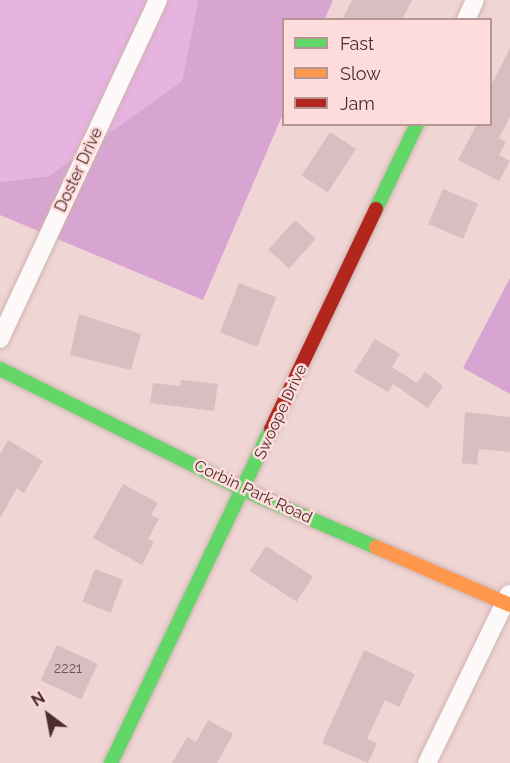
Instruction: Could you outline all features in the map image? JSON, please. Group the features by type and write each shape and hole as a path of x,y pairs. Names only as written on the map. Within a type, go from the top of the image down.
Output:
{"street":[{"name":"Doster Drive","path":"0,339 158,0"},
{"path":"467,18 475,0"},
{"name":"Swoope Drive","path":"111,763 244,490 416,126"},
{"name":"Corbin Park Road","path":"0,369 244,490 508,600"},
{"path":"427,763 508,600"}],"shaded area":[{"path":"0,0 198,0 182,81 49,176 0,182"},
{"path":"198,0 333,0 325,18 282,18 282,116 203,300 0,215 0,182 49,176 182,81"},
{"path":"510,278 510,394 463,368"}],"building":[{"path":"352,0 412,0 403,18 343,18"},
{"path":"510,48 510,117 499,138 506,142 499,155 510,161 499,181 458,160 476,126 492,126 492,83"},
{"path":"330,132 356,149 328,192 302,176"},
{"path":"443,189 478,204 463,239 428,224"},
{"path":"295,220 316,239 289,268 268,250"},
{"path":"239,283 276,297 257,347 220,332"},
{"path":"79,314 141,334 131,370 70,355"},
{"path":"375,339 400,354 392,367 417,383 425,372 443,386 428,408 393,384 388,392 354,372"},
{"path":"181,380 218,384 214,411 150,403 153,383 180,386"},
{"path":"465,412 510,417 510,452 479,449 477,465 462,463"},
{"path":"8,440 43,461 24,493 17,488 0,518 0,454"},
{"path":"123,484 158,503 151,515 159,519 148,539 154,542 142,565 93,538"},
{"path":"266,546 313,576 297,602 250,571"},
{"path":"95,569 123,580 110,612 82,602"},
{"path":"57,645 98,664 81,699 41,680"},
{"path":"364,650 415,674 399,707 385,700 367,739 377,743 368,763 322,743"},
{"path":"208,720 233,734 217,763 172,763 187,737 196,742"}],"traffic: fast":[{"path":"376,209 416,126"},
{"path":"0,369 244,490 376,547"},
{"path":"111,763 271,429"}],"traffic: slow":[{"path":"376,547 510,605"}],"traffic: jam":[{"path":"271,429 376,209"}]}
